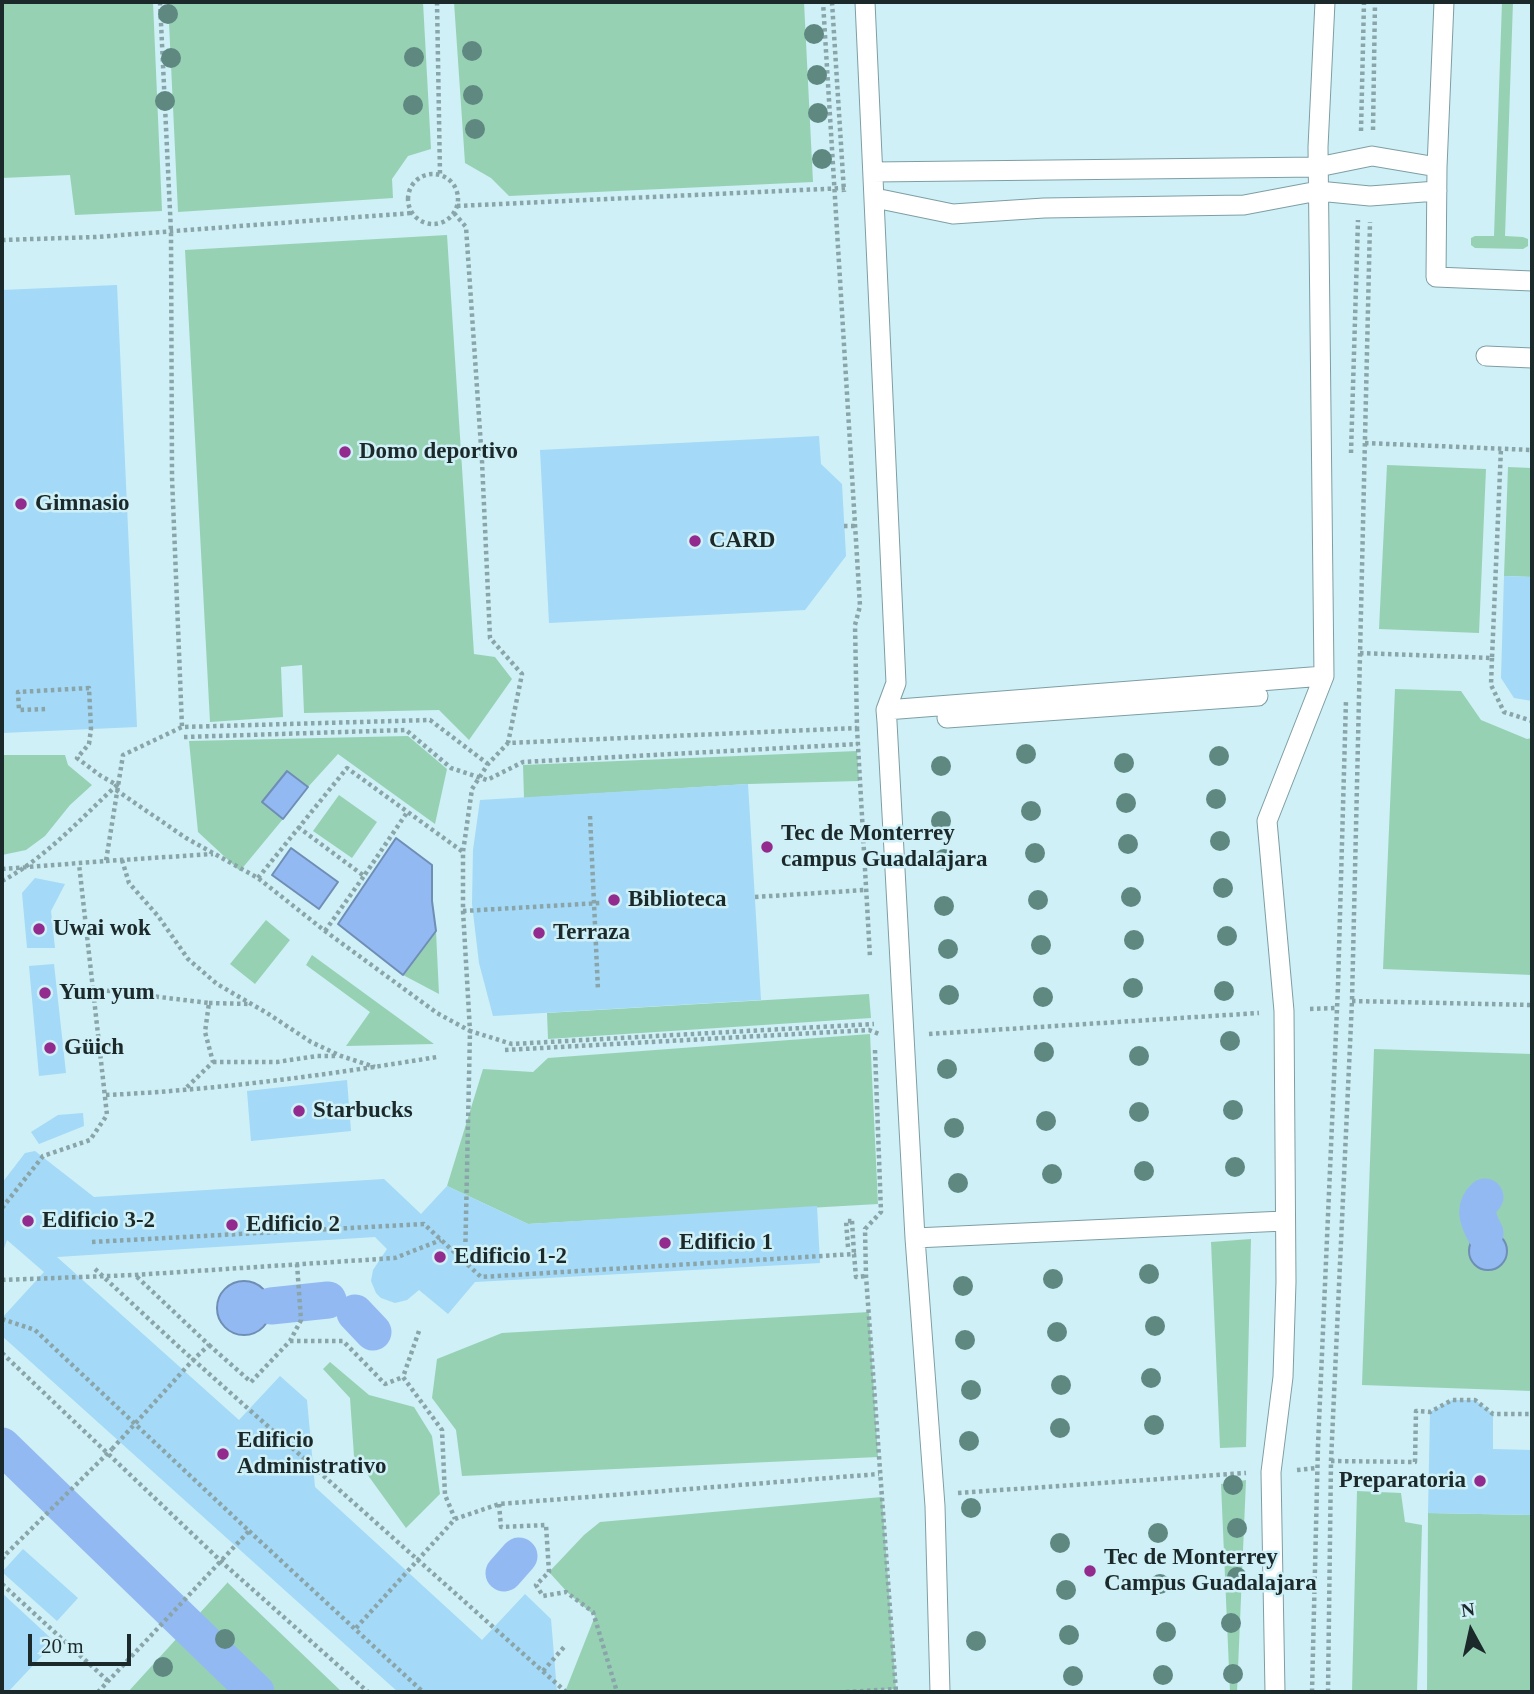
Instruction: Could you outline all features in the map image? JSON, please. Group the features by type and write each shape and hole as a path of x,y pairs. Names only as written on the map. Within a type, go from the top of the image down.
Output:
{"lane":[{"path":"865,2 896,683 886,716 915,1238 933,1495 940,1692"},
{"path":"1275,1692 1271,1472 1283,1377 1286,1282 1284,1011 1267,821 1324,676 1318,167 1325,2"},
{"path":"1444,2 1437,167 1436,278 1532,281"},
{"path":"874,185 1318,167 1366,157 1437,167"},
{"path":"874,185 953,214 1058,208 1244,205 1318,191 1364,196 1437,191"},
{"path":"1486,356 1532,359"},
{"path":"886,716 1324,676"},
{"path":"886,716 1258,696"},
{"path":"915,1238 1284,1221"}],"path":[{"path":"160,2 171,232 172,477 182,727"},
{"path":"437,2 440,175"},
{"path":"823,2 860,606 855,625 856,728 870,971"},
{"path":"1364,2 1366,157"},
{"path":"1366,157 1375,2"},
{"path":"440,175 453,183 457,190 457,206 449,219 434,225 417,219 409,205 411,188 424,176 440,175"},
{"path":"457,206 874,185"},
{"path":"1328,1692 1331,1461 1352,1001 1364,443 1364,196"},
{"path":"1351,463 1364,196"},
{"path":"2,240 171,232 412,213"},
{"path":"454,213 466,228 482,461 490,638 522,674 508,743 488,764 472,789 463,852 463,911 470,1031 465,1263"},
{"path":"1364,443 1532,450"},
{"path":"1501,448 1491,685 1504,712 1532,720"},
{"path":"844,526 855,526"},
{"path":"1360,653 1492,658"},
{"path":"47,709 19,710 18,692 89,688 89,744 77,758 186,838 258,878 437,1013 470,1031 512,1044 874,1024"},
{"path":"1312,1692 1317,1468 1337,1007 1346,694"},
{"path":"106,861 122,755 182,727 430,720 488,764"},
{"path":"508,743 856,728"},
{"path":"184,737 407,730 451,768 487,780 523,762 870,744"},
{"path":"258,878 347,768 463,852"},
{"path":"2,881 27,868 116,787"},
{"path":"325,931 408,811"},
{"path":"590,816 598,990"},
{"path":"298,827 364,876"},
{"path":"2,869 215,854"},
{"path":"122,860 129,883 158,916 188,959 217,984 311,1042 341,1056 375,1067"},
{"path":"2,1208 43,1156 90,1140 107,1115 79,864"},
{"path":"755,897 865,890"},
{"path":"463,911 596,903"},
{"path":"93,989 209,1003 251,1004"},
{"path":"1352,1001 1532,1006"},
{"path":"209,1003 205,1032 213,1062"},
{"path":"505,1050 869,1030 886,1037 1337,1007"},
{"path":"846,1692 896,1690 866,1276 865,1229 881,1212 873,1011"},
{"path":"183,1091 213,1062 277,1062 317,1056 341,1056"},
{"path":"106,1095 183,1091 303,1078 437,1057"},
{"path":"848,1247 846,1221 852,1221 856,1277 866,1276"},
{"path":"92,1242 424,1224 481,1277 854,1254"},
{"path":"2,1280 134,1275 395,1258 442,1240"},
{"path":"134,1275 251,1382 290,1341 301,1320 297,1264"},
{"path":"95,1269 566,1692"},
{"path":"2,1319 35,1331 423,1692"},
{"path":"290,1341 343,1341 385,1384 402,1377 419,1331"},
{"path":"4,1556 112,1449 209,1345"},
{"path":"2,1353 221,1561 369,1692"},
{"path":"402,1377 442,1430 445,1495 455,1519"},
{"path":"1331,1461 1415,1462 1416,1411 1430,1412 1451,1400 1475,1400 1493,1414 1532,1415"},
{"path":"933,1495 1317,1468"},
{"path":"356,1628 455,1519 499,1504 879,1474"},
{"path":"499,1504 501,1527 546,1525 549,1572 536,1585 543,1596 566,1592 593,1612 617,1692"},
{"path":"98,1692 249,1531"},
{"path":"2,1584 108,1681"},
{"path":"543,1671 565,1646"}],"green space":[{"path":"2,2 153,2 162,211 75,215 70,175 2,178"},
{"path":"168,2 423,2 431,149 408,156 392,179 393,198 178,212"},
{"path":"454,2 804,2 813,182 509,196 491,178 465,163"},
{"path":"1502,2 1513,2 1505,236 1528,239 1528,246 1523,249 1475,248 1471,245 1471,238 1475,236 1494,236"},
{"name":"Domo deportivo","path":"447,235 474,654 495,657 512,679 469,740 439,710 304,713 302,665 281,667 283,717 210,722 185,250"},
{"path":"1387,465 1486,469 1479,633 1379,629"},
{"path":"1508,467 1532,468 1532,577 1504,576"},
{"path":"1395,689 1461,691 1481,720 1527,739 1532,738 1532,975 1383,969"},
{"path":"408,736 447,769 435,824 338,754 308,787 287,771 263,802 283,819 240,871 198,832 189,741"},
{"path":"857,751 859,781 748,784 524,798 523,765"},
{"path":"2,755 65,755 68,765 92,785 70,805 45,836 26,850 2,855"},
{"path":"339,795 377,822 352,858 313,831"},
{"path":"266,920 290,940 255,984 230,964"},
{"path":"436,931 439,994 403,975"},
{"path":"312,955 434,1044 346,1046 370,1012 306,965"},
{"path":"869,994 871,1018 548,1039 547,1013"},
{"path":"870,1034 878,1204 528,1224 447,1186 483,1069 533,1072 548,1058"},
{"path":"1374,1049 1532,1054 1532,1391 1362,1385"},
{"path":"1251,1239 1246,1447 1220,1448 1211,1242"},
{"path":"869,1312 878,1457 462,1476 456,1430 432,1398 437,1359 502,1333"},
{"path":"330,1362 369,1395 414,1407 432,1436 440,1494 406,1528 354,1456 350,1398 323,1369"},
{"path":"1246,1480 1237,1692 1230,1692 1221,1484"},
{"path":"1357,1491 1401,1493 1405,1522 1422,1525 1417,1692 1352,1692"},
{"path":"882,1497 896,1689 836,1692 565,1692 595,1616 549,1572 600,1522"},
{"path":"1428,1513 1532,1515 1532,1692 1427,1692"},
{"path":"228,1583 342,1692 128,1692"}],"water":[{"path":"287,771 308,787 283,819 262,802"},
{"path":"396,838 432,865 432,901 436,931 403,975 338,924"},
{"path":"291,848 338,882 319,909 272,875"},
{"path":"1488,1232 1501,1238 1507,1251 1501,1264 1488,1270 1475,1264 1469,1251 1475,1238"},
{"path":"244,1281 263,1289 271,1308 263,1327 244,1335 225,1327 217,1308 225,1289"}],"building":[{"path":"117,285 137,727 2,733 2,290"},
{"name":"CARD","path":"819,436 821,464 842,484 846,556 805,610 549,623 540,450"},
{"path":"1504,576 1532,577 1532,701 1514,698 1501,678"},
{"name":"Biblioteca","path":"748,784 761,1000 493,1016 479,963 472,904 473,850 480,800"},
{"name":"Uwai wok","path":"35,878 65,884 51,911 55,948 27,948 22,893"},
{"path":"54,964 66,1073 39,1076 29,966"},
{"name":"Starbucks","path":"347,1080 351,1131 251,1141 247,1091"},
{"path":"83,1113 84,1126 39,1144 31,1132 58,1115"},
{"path":"35,1151 94,1197 384,1179 421,1214 447,1186 528,1224 817,1206 820,1263 475,1282 448,1314 419,1290 407,1300 395,1303 376,1293 371,1281 373,1270 387,1249 375,1237 57,1257 239,1420 280,1376 307,1400 315,1487 482,1640 525,1594 551,1619 557,1692 398,1692 2,1336 2,1318 44,1272 7,1240 2,1254 2,1183 25,1153"},
{"name":"Preparatoria","path":"1452,1400 1475,1400 1493,1414 1493,1449 1532,1450 1532,1515 1428,1513 1430,1412"},
{"path":"23,1549 78,1598 57,1621 2,1572"},
{"path":"2,1593 55,1642 8,1692 2,1692"}],"waterway":[{"path":"1485,1197 1479,1205 1478,1214 1485,1233"},
{"path":"271,1306 328,1300"},
{"path":"355,1313 373,1332"},
{"path":"2,1446 256,1692"},
{"path":"504,1573 519,1556"}],"place":[{"name":"Domo deportivo","path":"345,452"},
{"name":"Gimnasio","path":"21,504"},
{"name":"CARD","path":"695,541"},
{"name":"Tec de Monterrey campus Guadalajara","path":"767,847"},
{"name":"Biblioteca","path":"614,900"},
{"name":"Uwai wok","path":"39,929"},
{"name":"Terraza","path":"539,933"},
{"name":"Yum yum","path":"45,993"},
{"name":"Güich","path":"50,1048"},
{"name":"Starbucks","path":"299,1111"},
{"name":"Edificio 3-2","path":"28,1221"},
{"name":"Edificio 2","path":"232,1225"},
{"name":"Edificio 1","path":"665,1243"},
{"name":"Edificio 1-2","path":"440,1257"},
{"name":"Edificio Administrativo","path":"223,1454"},
{"name":"Preparatoria","path":"1480,1481"},
{"name":"Tec de Monterrey Campus Guadalajara","path":"1090,1571"}]}
